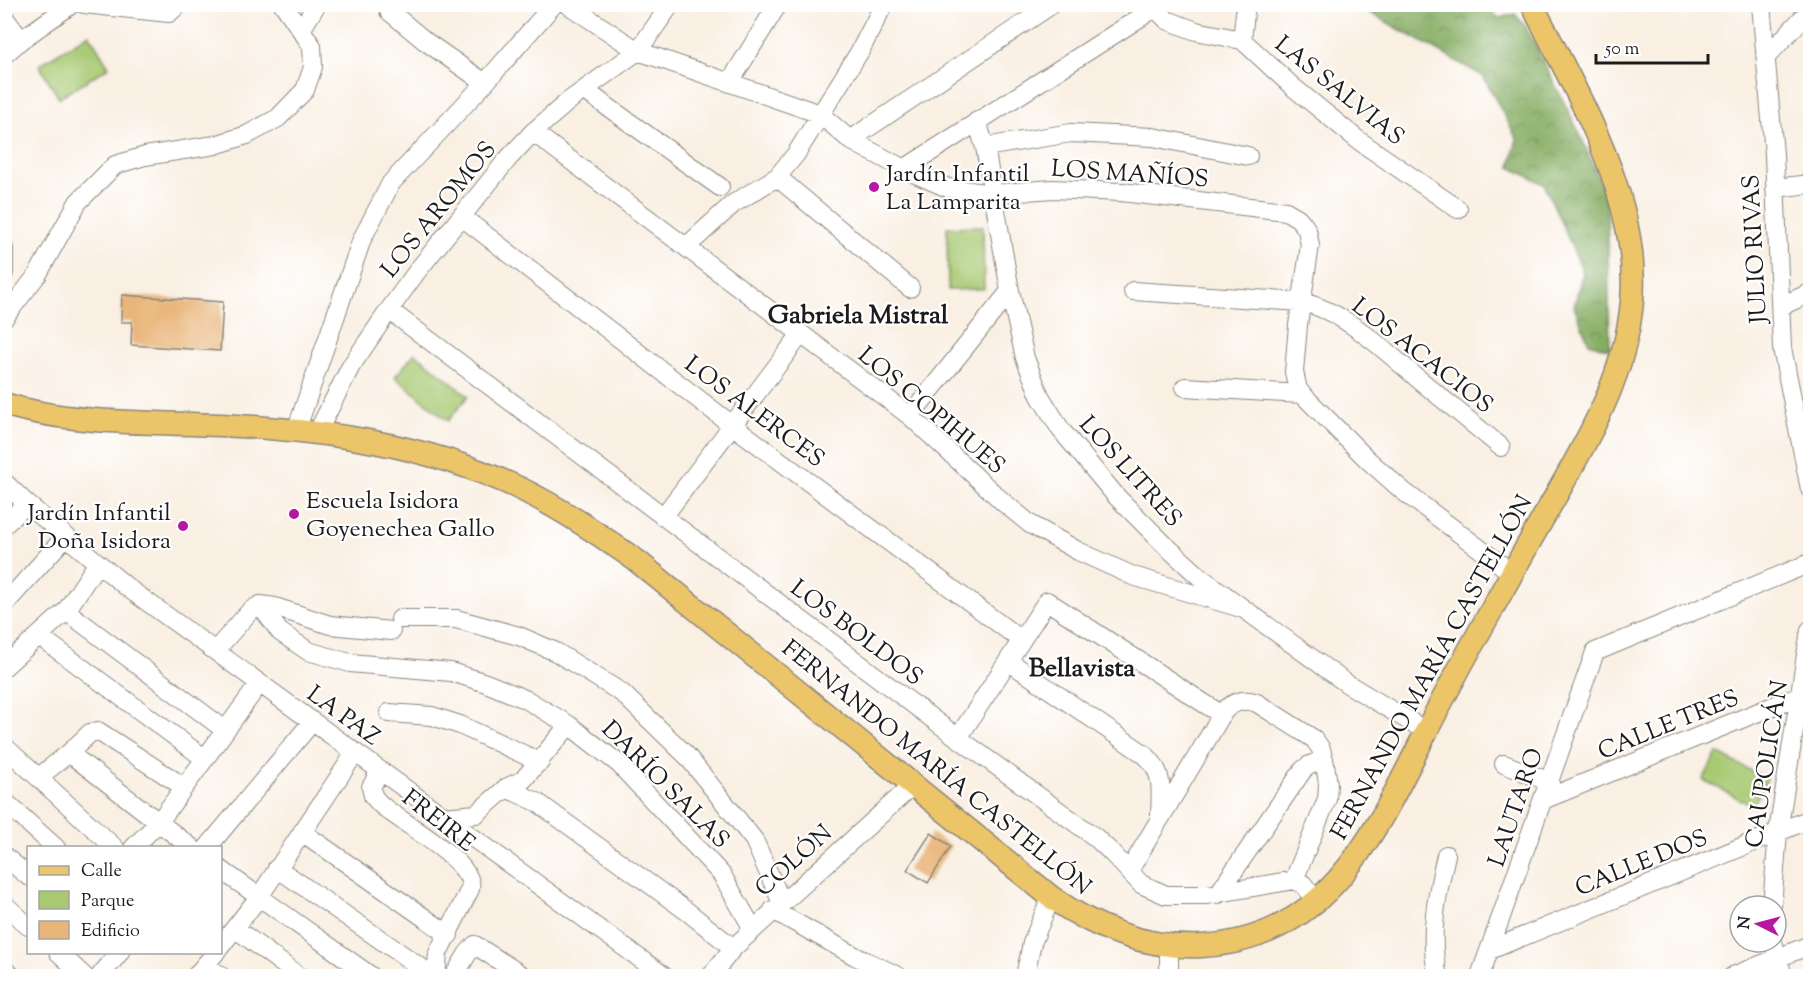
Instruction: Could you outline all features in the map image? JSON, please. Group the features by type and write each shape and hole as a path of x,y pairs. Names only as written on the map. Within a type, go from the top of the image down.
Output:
{"main road":[{"name":"FERNANDO MARÍA CASTELLÓN","path":"4,404 45,413 91,418 307,432 378,441 439,458 496,478 543,500 606,540 656,576 1051,897 1074,913 1138,941 1169,946 1222,944 1255,936 1280,925 1317,901 1358,856 1393,796 1512,573 1587,441 1621,361 1632,298 1632,267 1620,198 1612,171 1588,116 1532,4"}],"street":[{"path":"4,55 72,4"},
{"path":"84,4 169,13 178,4"},
{"path":"4,318 38,274 78,202 115,165 153,154 215,145 247,135 278,118 305,90 313,67 312,46 283,4"},
{"path":"301,30 317,4"},
{"path":"307,432 362,239 391,183 485,83 554,4"},
{"name":"LOS MAÑÍOS","path":"567,4 638,51 820,114 850,140 904,169 948,188 992,194 1052,189 1121,192 1286,211 1303,224 1309,237 1309,254 1294,372 1296,385 1301,394"},
{"name":"LOS AROMOS","path":"307,432 389,310 507,160 533,132 584,90 638,51 671,4"},
{"path":"730,82 778,4"},
{"path":"686,247 733,204 777,177 796,154 860,51 884,4"},
{"path":"1242,40 1246,4"},
{"name":"JULIO RIVAS","path":"1761,4 1767,56 1782,348 1810,489"},
{"path":"904,169 1155,6"},
{"name":"LAS SALVIAS","path":"1155,6 1167,20 1196,30 1242,40 1293,87 1358,140 1458,209"},
{"path":"850,140 1048,7"},
{"path":"1767,56 1810,10"},
{"path":"389,11 425,41 485,83"},
{"path":"4,17 21,40"},
{"path":"584,90 720,187"},
{"name":"LOS LITRES","path":"977,121 984,147 1010,291 1026,358 1040,396 1062,430 1095,474 1200,577 1346,683 1426,731"},
{"name":"LOS COPIHUES","path":"533,132 910,416 1030,524 1078,551 1133,576 1240,608"},
{"path":"984,147 1071,133 1153,137 1248,156"},
{"path":"777,177 910,288"},
{"path":"1775,188 1810,184"},
{"name":"LOS ALERCES","path":"462,217 732,425 1021,640"},
{"path":"4,248 4,273"},
{"path":"910,416 1010,291"},
{"name":"LOS ACACIOS","path":"1133,291 1302,302 1328,311 1362,334 1501,447"},
{"path":"1781,306 1810,293"},
{"name":"LOS BOLDOS","path":"389,310 958,738 1095,837 1141,884 1166,895 1196,896 1294,880"},
{"path":"663,517 801,334"},
{"path":"1185,387 1301,394 1368,460 1403,490 1512,573"},
{"name":"LA PAZ","path":"4,482 97,564 259,684 664,976"},
{"path":"4,525 27,504"},
{"path":"4,605 65,537"},
{"name":"LAUTARO","path":"1480,976 1594,652 1810,563"},
{"path":"4,667 66,611 97,564"},
{"path":"958,738 1047,601 1222,715"},
{"path":"216,651 250,610 260,604 330,625 396,625 456,619 519,636 556,652 622,693 687,756 754,840 778,907 844,950 898,976"},
{"name":"DARÍO SALAS","path":"260,604 280,632 308,651 350,663 451,672 486,682 527,699 569,725 619,764 722,874 753,929"},
{"path":"66,611 225,730"},
{"name":"CAUPOLICÁN","path":"1773,894 1778,832 1806,693 1810,630"},
{"path":"39,636 204,758"},
{"path":"1008,661 1153,762 1159,772 1160,821"},
{"path":"135,846 159,822 259,684"},
{"name":"CALLE TRES","path":"1543,800 1806,693"},
{"path":"1129,871 1222,715 1230,705 1249,700 1314,740 1321,749 1328,784 1327,799 1294,880 1303,884 1317,901"},
{"path":"389,713 432,716 460,724 540,762"},
{"path":"209,846 312,722"},
{"path":"443,817 476,814 506,788 524,780 569,725"},
{"path":"39,777 90,734 98,731 184,787"},
{"path":"4,746 113,846"},
{"path":"69,753 189,846"},
{"path":"222,945 259,897 355,753"},
{"path":"1218,894 1304,770 1324,759"},
{"path":"1504,764 1550,782"},
{"name":"FREIRE","path":"380,771 371,787 378,803 436,843 470,876 472,881 449,935 438,953 434,976"},
{"name":"COLÓN","path":"711,976 733,948 753,929 913,785"},
{"path":"506,788 537,802 688,912 733,948"},
{"path":"4,801 54,846"},
{"name":"CALLE DOS","path":"1490,950 1810,819"},
{"path":"302,832 449,935"},
{"path":"1438,976 1434,960 1434,938 1438,889 1446,855"},
{"path":"4,856 27,875"},
{"path":"277,868 434,976"},
{"path":"222,870 371,976"},
{"path":"1025,976 1032,943 1051,897"},
{"path":"4,904 27,925"},
{"path":"236,929 299,976"},
{"path":"454,976 475,945 523,976"},
{"path":"1788,948 1810,945"},
{"path":"1169,946 1170,976"},
{"path":"60,954 84,976"},
{"path":"104,975 117,954"},
{"path":"1733,976 1768,954"},
{"path":"1775,954 1783,976"},
{"path":"206,965 221,976"},
{"path":"4,970 12,976"}],"green space":[{"path":"1356,5 1482,5 1500,18 1515,14 1526,27 1579,132 1607,197 1610,350 1589,343 1574,306 1583,272 1544,184 1510,167 1517,139 1483,76"},
{"path":"89,34 109,67 59,98 39,65"},
{"path":"983,226 984,289 948,290 947,227"},
{"path":"415,353 468,396 448,421 395,377"},
{"path":"1717,753 1767,779 1753,806 1703,780"}],"building":[{"path":"122,295 223,302 220,351 131,345 132,322 121,322"},
{"path":"931,833 951,846 928,883 907,870"}],"place":[{"name":"Jardín Infantil La Lamparita","path":"874,187"},
{"name":"Escuela Isidora Goyenechea Gallo","path":"294,514"},
{"name":"Jardín Infantil Doña Isidora","path":"183,526"}],"district":[{"name":"Gabriela Mistral","path":"858,314"},
{"name":"Bellavista","path":"1082,667"}]}
